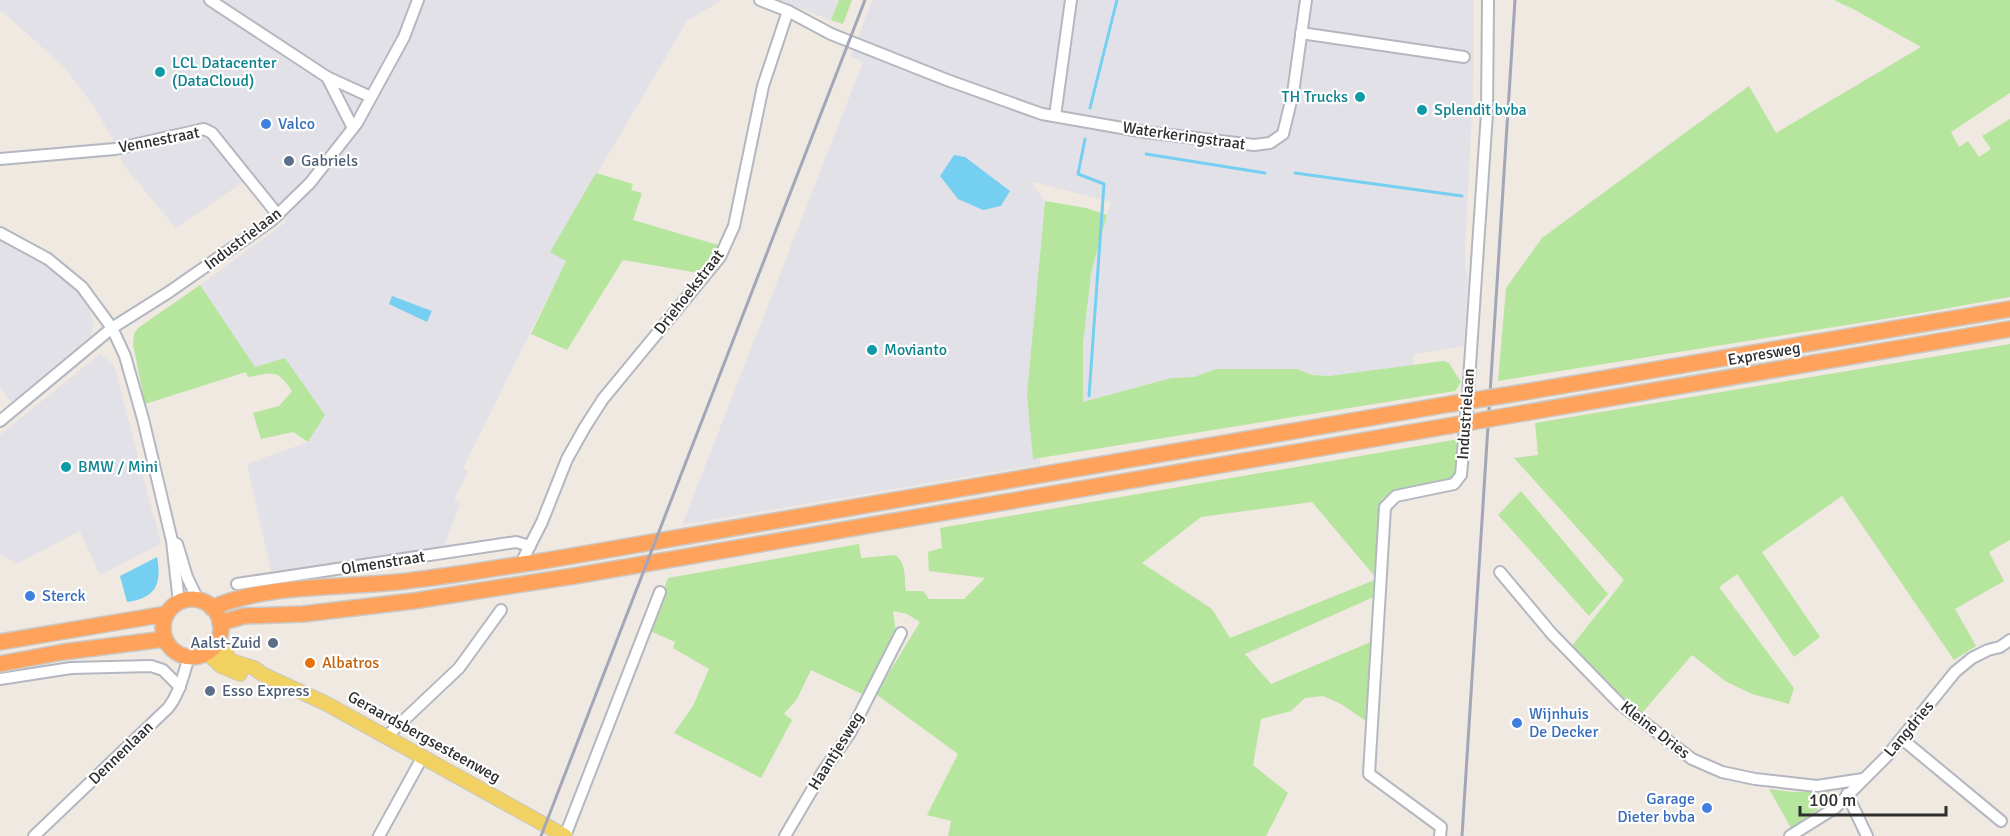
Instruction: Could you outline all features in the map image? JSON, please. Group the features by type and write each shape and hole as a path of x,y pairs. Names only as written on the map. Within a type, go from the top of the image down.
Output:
{"highway":[{"name":"Expresweg","path":"212,608 258,593 400,582 520,565 2010,309"},
{"name":"Expresweg","path":"220,623 244,616 303,614 402,602 574,576 2010,329"},
{"path":"190,599 198,600 212,608 220,623 220,631 212,647 189,657 172,650 163,632 166,615 179,602 190,599"},
{"path":"0,642 166,615"},
{"path":"0,664 63,652 165,639"}],"main road":[{"name":"Geraardsbergsesteenweg","path":"212,647 231,661 254,668 262,674 327,704 565,836"}],"street":[{"path":"210,0 327,77 371,97"},
{"name":"Industrielaan","path":"0,421 112,328 185,281 278,215 310,183 353,128 404,37 418,0"},
{"path":"760,0 788,11"},
{"path":"1055,116 1071,0"},
{"name":"Waterkeringstraat","path":"788,11 831,34 947,80 1042,114 1166,135 1254,145 1270,143 1282,134 1287,121 1306,0"},
{"name":"Industrielaan","path":"1440,836 1441,827 1369,774 1385,507 1396,496 1454,484 1461,475 1487,113 1488,0"},
{"name":"Driehoekstraat","path":"520,565 542,522 567,459 597,409 720,257 734,226 763,86 788,11"},
{"path":"1301,33 1464,57"},
{"path":"327,77 353,128"},
{"name":"Vennestraat","path":"0,159 115,149 204,129 212,132 278,215"},
{"path":"0,233 48,259 82,287 112,328 128,366 172,541 179,602"},
{"path":"172,541 177,544 187,577 198,600"},
{"name":"Olmenstraat","path":"237,584 516,542 530,546"},
{"path":"530,546 543,561"},
{"name":"Kleine Dries","path":"1500,572 1552,634 1620,704 1692,759 1722,772 1755,779 1817,786 1863,779"},
{"name":"Geraardsbergsesteenweg","path":"565,836 660,592"},
{"path":"386,736 459,668 501,610"},
{"name":"Haantjesweg","path":"785,836 822,773 850,733 901,633"},
{"name":"Langdries","path":"1790,836 1834,808 1902,739 1955,672 1972,658 1988,650 2005,649 2010,640"},
{"name":"Dennenlaan","path":"40,834 168,708 180,687 189,657"},
{"path":"0,680 71,668 151,666 163,670 180,687"},
{"path":"1902,739 2001,821"},
{"path":"379,836 423,756"},
{"path":"1847,794 1867,836"}],"shaded area":[{"path":"0,0 722,0 687,21 551,252 566,261 463,468 468,472 454,500 460,504 444,546 271,571 247,464 308,442 325,415 285,358 255,367 200,285 286,222 249,178 176,228 124,166 95,108 64,67 3,12 0,12"},
{"path":"778,0 839,0 831,20"},
{"path":"872,0 1474,0 1474,70 1465,250 1465,268 1468,277 1464,346 1414,354 1413,365 1329,376 1312,375 1297,369 1216,369 1194,377 1171,378 1083,402 1083,344 1091,273 1111,202 1030,181 1045,201 1027,395 1041,464 682,525 863,62 851,56"},
{"path":"0,238 44,263 78,291 90,310 94,325 91,335 12,403 0,388"},
{"path":"100,354 114,365 161,544 100,575 80,531 18,563 0,555 0,435"}],"green space":[{"path":"839,0 852,0 843,24 831,20"},
{"path":"1834,0 2010,0 2010,93 1951,132 1959,147 1968,141 1979,157 1991,149 1982,136 2010,119 2010,297 1498,381 1506,288 1542,238 1749,86 1776,133 1921,47"},
{"path":"596,173 633,184 631,190 642,193 633,220 718,245 699,273 623,260 567,350 531,334 566,261 550,252"},
{"path":"1045,201 1086,208 1107,215 1091,273 1083,344 1083,402 1171,378 1194,377 1216,369 1297,369 1312,375 1329,376 1443,361 1449,363 1461,382 1455,391 1033,459 1027,395"},
{"path":"200,285 255,367 285,358 325,415 308,442 293,432 261,439 253,413 279,406 292,391 278,375 274,374 248,377 246,372 145,404 133,344 134,334 138,328"},
{"path":"2010,344 2010,540 1989,552 2004,581 1955,609 1976,646 1954,660 1842,496 1762,552 1820,637 1794,657 1737,574 1719,587 1794,688 1789,704 1752,694 1725,681 1692,655 1642,713 1571,647 1624,580 1514,458 1538,455 1535,423"},
{"path":"1459,439 1458,464 1451,478 1443,483 1390,494 1382,499 1379,512 1377,579 1376,596 1245,654 1271,684 1373,641 1366,721 1341,704 1323,696 1305,698 1291,711 1261,719 1253,765 1288,793 1266,836 948,836 951,821 927,815 958,754 876,694 920,622 907,614 893,611 896,633 862,694 811,670 797,699 784,714 792,720 761,778 674,733 693,706 709,669 673,648 675,642 648,630 668,578 859,544 861,558 894,555 898,557 903,565 906,591 923,591 929,599 964,599 985,578 929,571 928,552 942,548 940,528","holes":["1312,502 1377,579 1230,638 1212,609 1142,563 1201,517"]},
{"path":"1521,491 1608,594 1589,616 1498,515"},
{"path":"1769,789 1793,792 1829,791 1831,797 1830,801 1791,828"}],"water":[{"path":"954,155 965,157 1010,191 1001,206 983,210 958,199 940,176"},
{"path":"392,296 432,311 427,322 389,304"},
{"path":"157,557 158,575 155,588 145,597 127,602 120,576"}],"waterway":[{"path":"1090,108 1117,0"},
{"path":"1085,139 1078,174 1104,184 1089,396"},
{"path":"1146,154 1265,173"},
{"path":"1295,173 1462,196"}],"railway":[{"path":"541,836 865,0"},
{"path":"1462,836 1515,0"}],"place":[{"name":"LCL Datacenter (DataCloud)","path":"160,72"},
{"name":"TH Trucks","path":"1360,97"},
{"name":"Splendit bvba","path":"1422,110"},
{"name":"Valco","path":"266,124"},
{"name":"Gabriels","path":"289,161"},
{"name":"Movianto","path":"872,350"},
{"name":"BMW / Mini","path":"66,467"},
{"name":"Sterck","path":"30,596"},
{"name":"Aalst-Zuid","path":"273,643"},
{"name":"Albatros","path":"310,663"},
{"name":"Esso Express","path":"210,691"},
{"name":"Wijnhuis De Decker","path":"1517,723"},
{"name":"Garage Dieter bvba","path":"1707,808"}]}
